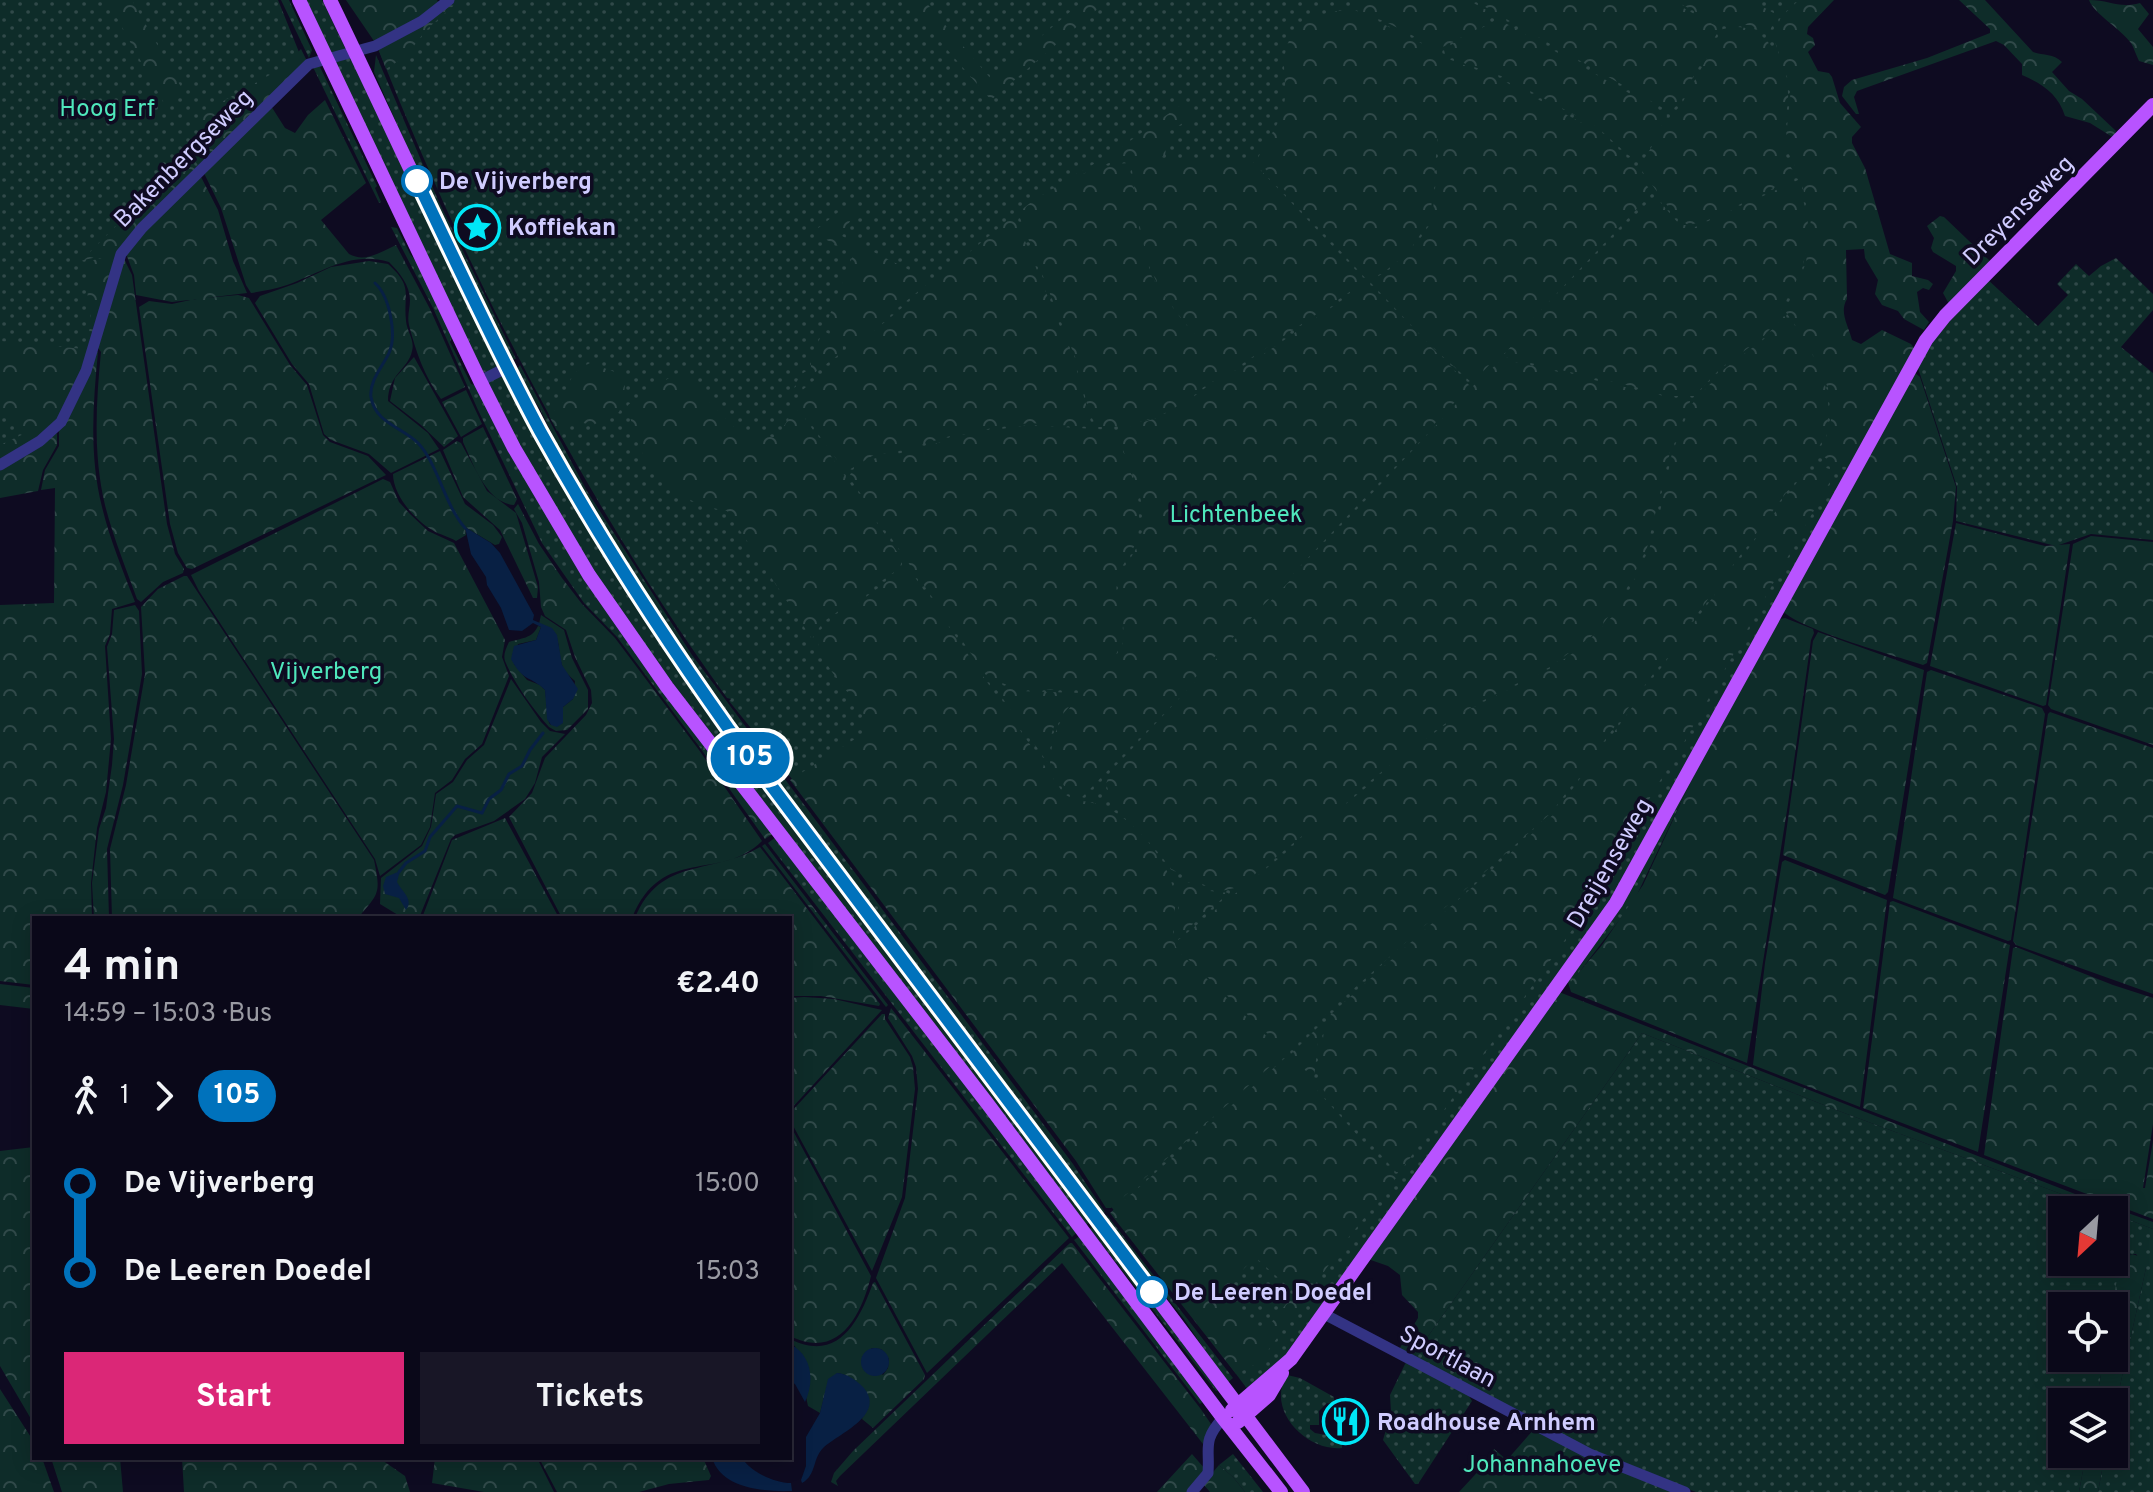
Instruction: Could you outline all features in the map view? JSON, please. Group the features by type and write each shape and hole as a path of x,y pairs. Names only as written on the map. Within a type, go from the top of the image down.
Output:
{"main road":[{"path":"299,0 480,381 550,513 626,630 1281,1492"},
{"path":"330,0 508,367 589,517 690,675 1303,1492"},
{"name":"Dreyenseweg","path":"1919,350 1945,316 2153,105"},
{"name":"Dreijenseweg","path":"1226,1423 1286,1365 1616,903 1919,350"}],"street":[{"name":"Bakenbergseweg","path":"0,465 40,441 61,422 86,371 125,248 306,66 378,45 422,21 449,0"},
{"path":"480,381 508,367"},
{"name":"Sportlaan","path":"1324,1314 1590,1454 1685,1492"},
{"path":"1192,1492 1208,1473 1206,1451 1212,1432 1226,1423"}],"green space":[{"name":"Hoog Erf","path":"0,0 278,0 303,62 128,239 83,370 69,400 0,463"},
{"path":"107,0 132,0 185,94 165,105"},
{"path":"281,0 289,0 312,50 309,58"},
{"path":"305,0 322,0 347,52 331,57"},
{"path":"346,0 437,0 439,4 374,41"},
{"name":"Lichtenbeek","path":"453,0 1833,0 1801,34 1841,338 1903,369 1612,902 1291,1353 1248,1390 792,779 729,701 731,699 727,698 674,622 578,466 491,303 414,136 379,51"},
{"path":"453,0 460,0 427,29 406,56 386,69 380,47"},
{"path":"904,0 924,0 991,79 1084,0 1108,0 991,100"},
{"path":"1363,0 1468,0 1492,16 1487,24 1439,49 1362,13 1355,7"},
{"path":"1473,0 1669,0 1720,28 1679,103 1670,112"},
{"path":"1673,0 1751,0 1777,15 1768,35 1749,25 1721,25"},
{"path":"1799,0 1834,0 1808,27 1807,34 1813,38 1815,45 1808,52 1818,71 1829,73 1832,77 1840,103 1861,127 1852,137 1852,143 1865,168 1890,254 1912,263 1912,276 1933,284 1929,290 1923,288 1917,292 1920,312 1929,322 1924,330 1904,319 1898,311 1882,305 1875,294 1878,280 1865,258 1864,249 1846,250 1847,299 1844,314 1852,340 1861,344 1882,330 1915,349 1852,464 1847,467 1836,466 1823,456 1831,420 1828,388 1807,342 1785,311 1806,263 1811,219 1800,177 1785,146 1791,89 1773,36 1781,17"},
{"path":"1959,0 1985,0 2033,52 2059,59 2062,62 2052,72 2069,91 2116,131 2114,138 2090,123 2065,116 2054,96 2022,75 2022,64 1996,41 1857,91 1854,97 1859,114 1856,114 1842,96 1844,87 1852,80 1927,58 1990,33 1990,29"},
{"path":"2089,0 2126,5 2140,3 2149,14 2138,29 2153,47 2153,65 2139,61 2131,43 2096,11"},
{"path":"1353,9 1439,52 1438,135 1430,220 1408,253 1384,272 1367,280 1257,160 1282,112 1284,66 1290,38 1296,29 1315,17"},
{"path":"1498,19 1666,114 1664,122 1638,160 1597,127 1504,77 1445,54 1447,47"},
{"path":"1735,27 1757,33 1780,59 1788,93 1783,147 1796,177 1706,221 1688,225 1675,216 1639,167 1681,105 1723,29"},
{"path":"301,49 307,61 200,169 194,159 202,113 282,68"},
{"path":"376,55 439,202 516,359 509,359 424,185 374,72"},
{"path":"350,56 501,364 497,368 482,373 334,61"},
{"path":"1441,56 1502,80 1604,135 1634,167 1652,193 1472,383 1430,345 1369,281 1399,265 1432,221 1440,135"},
{"path":"313,67 320,67 377,186 379,203"},
{"path":"325,100 366,183 321,220 349,254 355,256 373,256 396,245 430,309 465,387 441,399 425,373 408,322 408,289 389,262 375,259 349,261 287,285 251,293 246,285 221,208 203,171 271,106 285,128 295,133 308,115"},
{"path":"1185,102 1193,109 1193,117 1168,132 1165,156 1109,163 1059,184 1113,153"},
{"path":"188,154 197,171 118,252 80,261 78,257 89,253"},
{"path":"1162,158 1251,160 1357,272 1363,283 1233,370 1226,368 1176,311 1159,286 1148,261 1131,163"},
{"path":"1129,163 1141,239 1152,277 1224,373 1165,413 1126,425 1097,427 1089,413 1077,362 1018,213 1070,180 1101,168"},
{"path":"200,175 218,210 233,261 247,293 172,302 136,295 134,275 125,251"},
{"path":"1798,180 1808,219 1806,253 1801,271 1775,323 1763,337 1721,368 1694,396 1674,396 1504,357 1652,198 1656,197 1679,224 1695,227"},
{"path":"851,202 857,208 842,236 931,281 847,349 842,337 825,327 854,253 812,233"},
{"path":"1940,216 1990,261 1949,304 1943,293 1956,266 1933,252 1934,238 1927,226"},
{"path":"1012,217 1016,219 1075,363 1092,427 1029,423 960,433 872,456 849,470 844,469 809,420 800,392"},
{"path":"391,227 397,228 420,266 453,335 450,342 471,384 477,386 705,745 701,749 617,637 584,603 542,543 433,308"},
{"path":"117,255 88,345 91,311 87,310 89,261"},
{"path":"2116,258 2153,294 2153,310 2121,347 2153,373 2153,540 2091,534 2056,546 1956,521 1957,487 1917,365 1929,343 1987,279 2038,326 2068,295 2057,284 2076,264 2089,276"},
{"path":"124,259 132,275 167,524 175,554 184,569 183,573 163,582 141,602 137,599 108,517 97,448 101,352 96,345"},
{"path":"369,261 388,264 401,279 406,291 406,321 413,347 407,363 391,384 388,401 428,433 439,449 391,473 369,454 331,440 324,434 309,384 292,364 255,303 260,296 331,267"},
{"path":"1367,283 1470,386 1094,785 1082,797 1073,797 1050,768 1055,733 1064,715 1108,670 1120,652 1124,632 1120,580 1142,529 1141,502 1118,437 1119,430 1172,413 1209,385 1261,356"},
{"path":"238,295 249,298 290,365 307,385 323,435 330,442 368,456 386,475 192,569 187,568 178,553 170,524 139,307 149,301 172,304"},
{"path":"1784,316 1817,362 1824,380 1828,416 1825,434 1816,452 1552,812 1285,1050 1186,957 1177,941 1427,738 1462,713 1551,668 1582,647 1612,617 1625,599 1649,549 1657,527 1672,453 1691,405 1723,370 1764,339"},
{"path":"823,331 840,339 841,353 794,388 800,375 811,368 811,359"},
{"path":"0,341 84,349 88,356 59,421 0,463 0,445 28,432 0,413"},
{"path":"96,351 93,430 98,488 109,531 135,602 112,609 110,634 105,646 111,739 91,883 92,916 32,916 32,985 0,981 0,605 54,603 55,488 41,490 45,470 59,446 59,428"},
{"path":"414,357 458,436 444,447 390,401 395,378"},
{"path":"1502,359 1673,398 1691,399 1670,452 1647,548 1622,598 1597,632 1550,667 1478,703 1426,736 1239,887 1221,891 1172,870 1112,801 1106,784 1110,772 1473,386"},
{"path":"590,363 626,376 619,412 593,425 578,422 557,431 549,416 569,396 573,376"},
{"path":"520,365 587,491 692,655 1073,1164 1105,1212 1100,1215 1030,1117 686,660 575,482 540,409 515,372"},
{"path":"681,373 736,429 777,438 794,409 800,411 902,559 900,568 823,622 812,639 727,511 687,499 658,477 647,462 632,426 628,405"},
{"path":"1915,373 1920,377 1956,487 1953,521 1927,663 1923,665 1825,633 1781,609"},
{"path":"506,375 591,530 1091,1221 1086,1225 631,628 555,510 487,384"},
{"path":"466,390 482,424 461,437 442,402"},
{"path":"1029,425 1112,430 1134,484 1139,530 1117,581 1123,629 1121,640 1107,669 1082,690 1019,689 988,678 849,477 873,459 924,448 960,435"},
{"path":"483,427 517,499 514,505 504,503 488,490 463,442 463,438"},
{"path":"57,433 57,445 43,470 38,491 0,498 0,467"},
{"path":"457,441 461,443 487,491 516,513 538,587 537,598 533,598 500,530 463,497 443,450"},
{"path":"440,451 465,504 493,525 502,537 499,544 495,545 465,527 466,535 456,541 425,526 406,506 393,474"},
{"path":"1823,467 1836,471 1678,753 1654,790 1604,885 1400,1172 1396,1172 1318,1084 1324,1030 1331,1014 1554,814 1803,474"},
{"name":"Vijverberg","path":"383,479 390,482 399,502 428,531 454,543 505,640 502,657 509,676 482,744 465,759 452,780 435,793 430,827 421,845 380,876 375,859 191,575"},
{"path":"518,504 562,578 615,638 762,841 746,853 728,860 675,872 659,881 644,895 633,916 561,916 509,817 532,793 545,758 586,715 592,703 591,690 566,630 545,616 541,607 539,582 522,523 514,509"},
{"path":"1956,523 2045,546 2070,544 2046,705 1930,666"},
{"path":"2091,536 2153,542 2153,745 2051,709 2048,705 2073,544"},
{"path":"903,570 910,570 1064,794 1117,813 1148,842 1165,866 1174,891 1173,936 1178,951 1283,1052 1111,1208 1106,1208 1076,1161 790,780 866,732 863,713 833,674 820,651 819,631"},
{"path":"187,576 374,860 378,887 360,916 112,916 110,849 126,785 145,674 141,607 158,589"},
{"path":"135,605 139,611 142,674 123,785 107,849 109,916 94,916 92,883 99,829 106,808 114,739 107,647 112,634 114,610"},
{"path":"541,615 564,630 572,658 588,690 588,709 567,730 556,731 549,727 524,696 505,661 509,642 529,636 538,626 541,627 536,640 518,644 514,664 527,680 545,690 549,723 563,723 563,707 573,699 575,681 563,667 556,636 539,624"},
{"path":"1785,618 1813,629 1814,633 1747,1063 1571,992 1567,979 1570,983 1602,945 1643,885 1691,781 1775,620"},
{"path":"1818,632 1924,670 1888,892 1885,895 1783,855 1813,641"},
{"path":"1931,670 2042,708 2045,714 2011,940 2008,941 1893,898 1927,672"},
{"path":"511,679 541,722 550,731 565,734 542,757 535,783 525,799 494,821 451,839 420,916 400,916 380,904 381,878 422,846 431,827 436,794 453,782 467,760 484,745"},
{"path":"994,682 1018,691 1081,693 1055,723 1047,762 994,686"},
{"path":"2050,712 2153,748 2153,994 2016,945 2013,941"},
{"path":"705,745 774,833 765,839 701,749"},
{"path":"1691,781 1634,901 1570,984 1567,979"},
{"path":"505,818 558,916 423,916 452,840"},
{"path":"776,837 1011,1142 1077,1232 1072,1237 768,843"},
{"path":"765,844 888,1005 886,1007 762,846"},
{"path":"760,847 879,1006 821,996 792,996 792,916 636,916 646,898 673,876 742,856"},
{"path":"1785,860 1887,900 1860,1107 1753,1065 1765,963 1782,862"},
{"path":"1180,879 1210,891 1229,893 1179,936 1175,934 1179,907 1176,883"},
{"path":"1890,902 2010,945 1978,1152 1863,1108"},
{"path":"2013,948 2153,998 2153,1124 2143,1188 2153,1141 2153,1219 2128,1210 2128,1196 2092,1196 1984,1155"},
{"path":"0,984 32,988 32,1009 0,1005"},
{"path":"1559,992 2081,1196 2067,1196 1642,1033 1412,1359 1398,1351 1418,1318 1418,1312 1402,1295 1400,1275 1388,1266 1368,1259"},
{"path":"792,998 834,999 882,1010 792,1108"},
{"path":"891,1008 1069,1238 927,1373 876,1278 905,1198 918,1089 912,1056 888,1018"},
{"path":"885,1014 885,1019 910,1057 915,1089 902,1197 872,1271 792,1124 792,1111"},
{"path":"1320,1025 1314,1078 1313,1079 1291,1054"},
{"path":"1642,1033 2067,1196 2048,1196 2048,1276 2119,1276 2116,1292 2048,1292 2048,1372 2101,1372 2099,1388 2048,1388 2048,1468 2083,1468 2079,1492 1696,1492 1608,1459 1412,1359"},
{"path":"1285,1058 1396,1178 1345,1242 1260,1362 1236,1374 1110,1213","holes":["1255,1257 1295,1293 1261,1335 1220,1294"]},
{"path":"792,1129 871,1276 861,1306 845,1330 822,1343 792,1337"},
{"path":"32,1147 32,1421 0,1366 0,1151"},
{"path":"2128,1213 2153,1222 2153,1229 2128,1219"},
{"path":"1107,1215 1233,1378 1227,1383 1184,1319 1102,1218"},
{"path":"2128,1219 2153,1229 2153,1492 2098,1492 2102,1468 2128,1468 2128,1388 2120,1388 2123,1372 2128,1372 2128,1350 2146,1268 2136,1254 2128,1257"},
{"path":"1094,1225 1219,1390 1216,1391 1090,1229"},
{"path":"1080,1236 1204,1401 1200,1404 1074,1240"},
{"path":"1070,1243 1211,1424 1203,1444 1062,1263 840,1476 836,1481 838,1486 831,1482 834,1473 853,1451"},
{"path":"2132,1254 2144,1258 2146,1268 2128,1350 2128,1292 2115,1292 2118,1276 2128,1276 2128,1258"},
{"path":"875,1282 925,1375 873,1428 862,1419 869,1402 856,1383 843,1374 837,1373 825,1393 820,1413 808,1406 795,1346 792,1345 792,1340 821,1346 834,1342 844,1335 861,1312","holes":["872,1348 881,1349 889,1359 883,1375 862,1357"]},
{"path":"1406,1362 1467,1393 1472,1401 1418,1484 1383,1440 1391,1412 1390,1395"},
{"path":"2101,1372 2123,1372 2120,1388 2099,1388"},
{"path":"1287,1375 1300,1378 1334,1397 1334,1405 1327,1403 1319,1411 1319,1425 1310,1425 1310,1429 1315,1433 1342,1438 1342,1448 1316,1443 1293,1426 1281,1402"},
{"path":"0,1389 32,1439 32,1460 43,1460 54,1492 0,1492"},
{"name":"Johannahoeve","path":"1535,1428 1678,1492 1459,1492 1485,1464 1494,1449 1507,1460"},
{"path":"1192,1454 1205,1469 1187,1492 1157,1492"},
{"path":"1233,1454 1263,1492 1245,1492 1219,1465"},
{"path":"52,1460 120,1460 123,1492 62,1492"},
{"path":"182,1460 382,1460 405,1476 410,1492 184,1492"},
{"path":"435,1460 538,1460 554,1492 484,1492 432,1483"},
{"path":"540,1460 704,1460 711,1476 709,1480 669,1484 639,1492 557,1492"},
{"path":"1219,1465 1245,1492 1210,1492 1203,1484"},
{"path":"2083,1468 2102,1468 2098,1492 2079,1492"}],"water":[{"path":"465,527 491,543 500,553 534,615 533,620 552,628 557,635 562,665 578,689 573,699 563,707 563,723 557,727 547,719 545,690 523,675 511,659 514,646 536,640 541,627 533,623 522,631 509,630 486,577 471,554"},
{"path":"400,871 397,882 409,902 406,910 399,898 385,894 383,886 386,877"},
{"path":"792,1345 803,1355 810,1369 810,1386 805,1402 792,1382"},
{"path":"875,1348 885,1352 889,1362 885,1372 875,1376 865,1372 861,1362 865,1352"},
{"path":"837,1373 852,1378 864,1388 869,1407 858,1423 824,1447 810,1476 802,1483 806,1466 806,1437 820,1413 828,1379"},
{"path":"713,1460 744,1460 764,1476 791,1483 792,1491 746,1486 725,1476"}],"waterway":[{"path":"375,283 385,297 392,336 389,353 372,385 374,406 383,419 412,437 425,452 465,528"},
{"path":"399,872 406,863 425,851 430,837 457,806 482,813 489,799 501,790 509,774 522,766 543,733"}],"bus line":[{"name":"105","path":"417,181 541,431 595,527 663,635 728,728 1152,1292"}],"place":[{"name":"De Vijverberg","path":"417,181"},
{"name":"Koffiekan","path":"477,227"},
{"name":"De Leeren Doedel","path":"1152,1292"},
{"name":"Roadhouse Arnhem","path":"1346,1422"}]}
